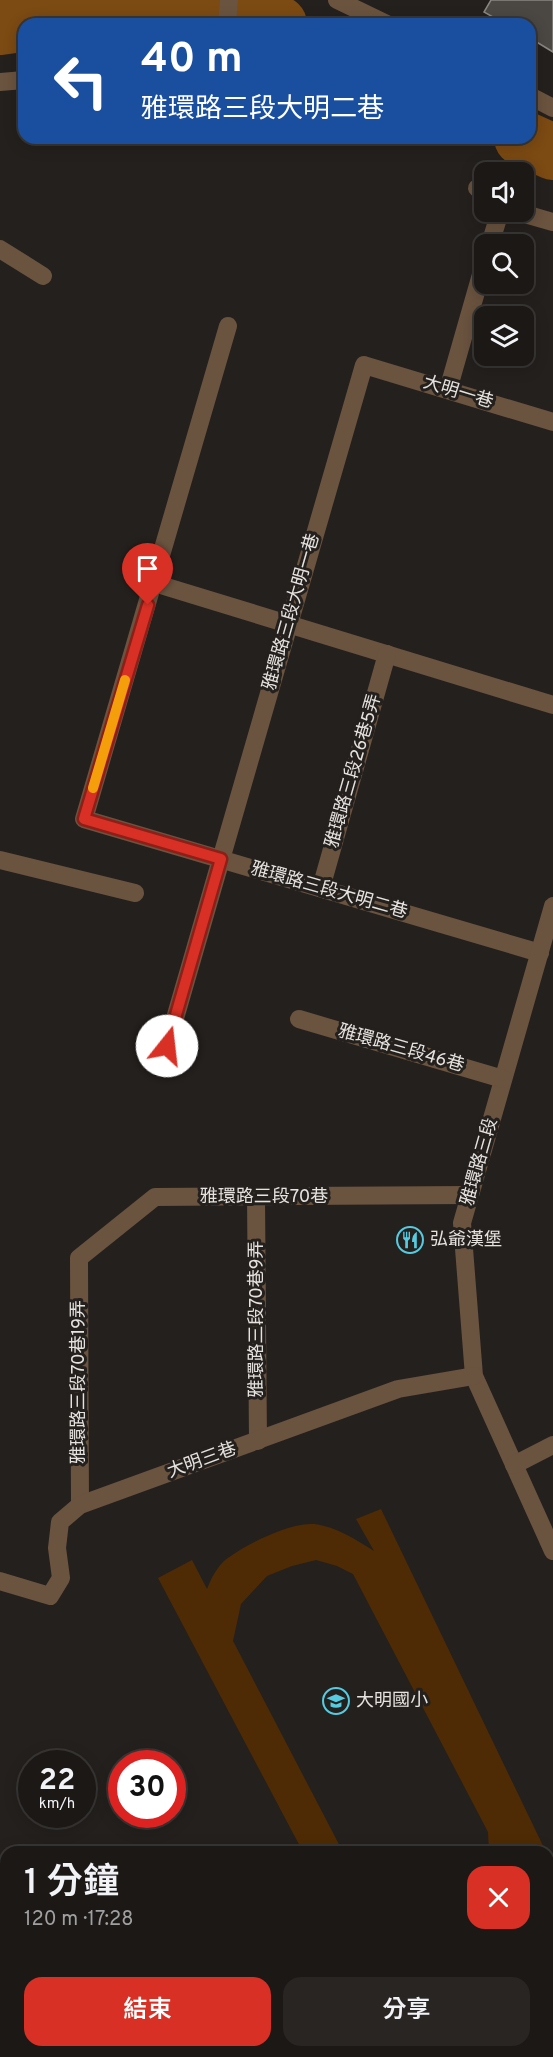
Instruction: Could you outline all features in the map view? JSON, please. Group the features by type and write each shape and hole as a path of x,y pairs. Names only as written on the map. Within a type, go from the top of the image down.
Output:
{"street":[{"path":"228,18 229,0"},
{"path":"337,0 374,18"},
{"path":"0,82 18,80"},
{"path":"536,99 553,108"},
{"path":"534,217 553,222"},
{"path":"0,249 43,276"},
{"path":"448,390 475,294"},
{"path":"228,326 154,583 553,705"},
{"name":"大明一巷","path":"364,365 553,422"},
{"name":"雅環路三段大明一巷","path":"167,1046 364,365"},
{"name":"雅環路三段大明二巷","path":"154,583 84,819 540,953"},
{"name":"雅環路三段26巷5弄","path":"321,888 387,654"},
{"path":"0,860 135,893"},
{"name":"雅環路三段","path":"553,906 462,1223 474,1377 553,1551"},
{"name":"雅環路三段46巷","path":"299,1019 503,1079"},
{"name":"雅環路三段70巷","path":"79,1258 155,1197 470,1195"},
{"name":"雅環路三段70巷9弄","path":"256,1197 258,1441"},
{"name":"雅環路三段70巷19弄","path":"79,1258 80,1505"},
{"name":"大明三巷","path":"0,1581 50,1596 61,1578 57,1548 60,1522 80,1505 398,1389 474,1377"},
{"path":"514,1465 553,1445"}],"shaded area":[{"path":"381,1509 543,1846 489,1846 488,1832 353,1574 337,1566 316,1560 267,1576 241,1604 233,1641 340,1846 300,1846 158,1578 192,1560 207,1589 219,1567 232,1555 267,1536 304,1524 314,1524 338,1531 374,1551 356,1519"}],"building":[{"path":"491,0 553,0 553,52 536,42 536,18 494,18 484,12"}],"waterway":[{"path":"63,18 181,1 245,11 263,18"},
{"path":"0,27 18,24"},
{"path":"535,144 553,152"}],"slow traffic":[{"path":"93,788 125,680"}],"place":[{"name":"弘爺漢堡","path":"410,1240"},
{"name":"大明國小","path":"336,1701"}],"route":[{"path":"148,605 84,819 221,859 167,1046"}]}
